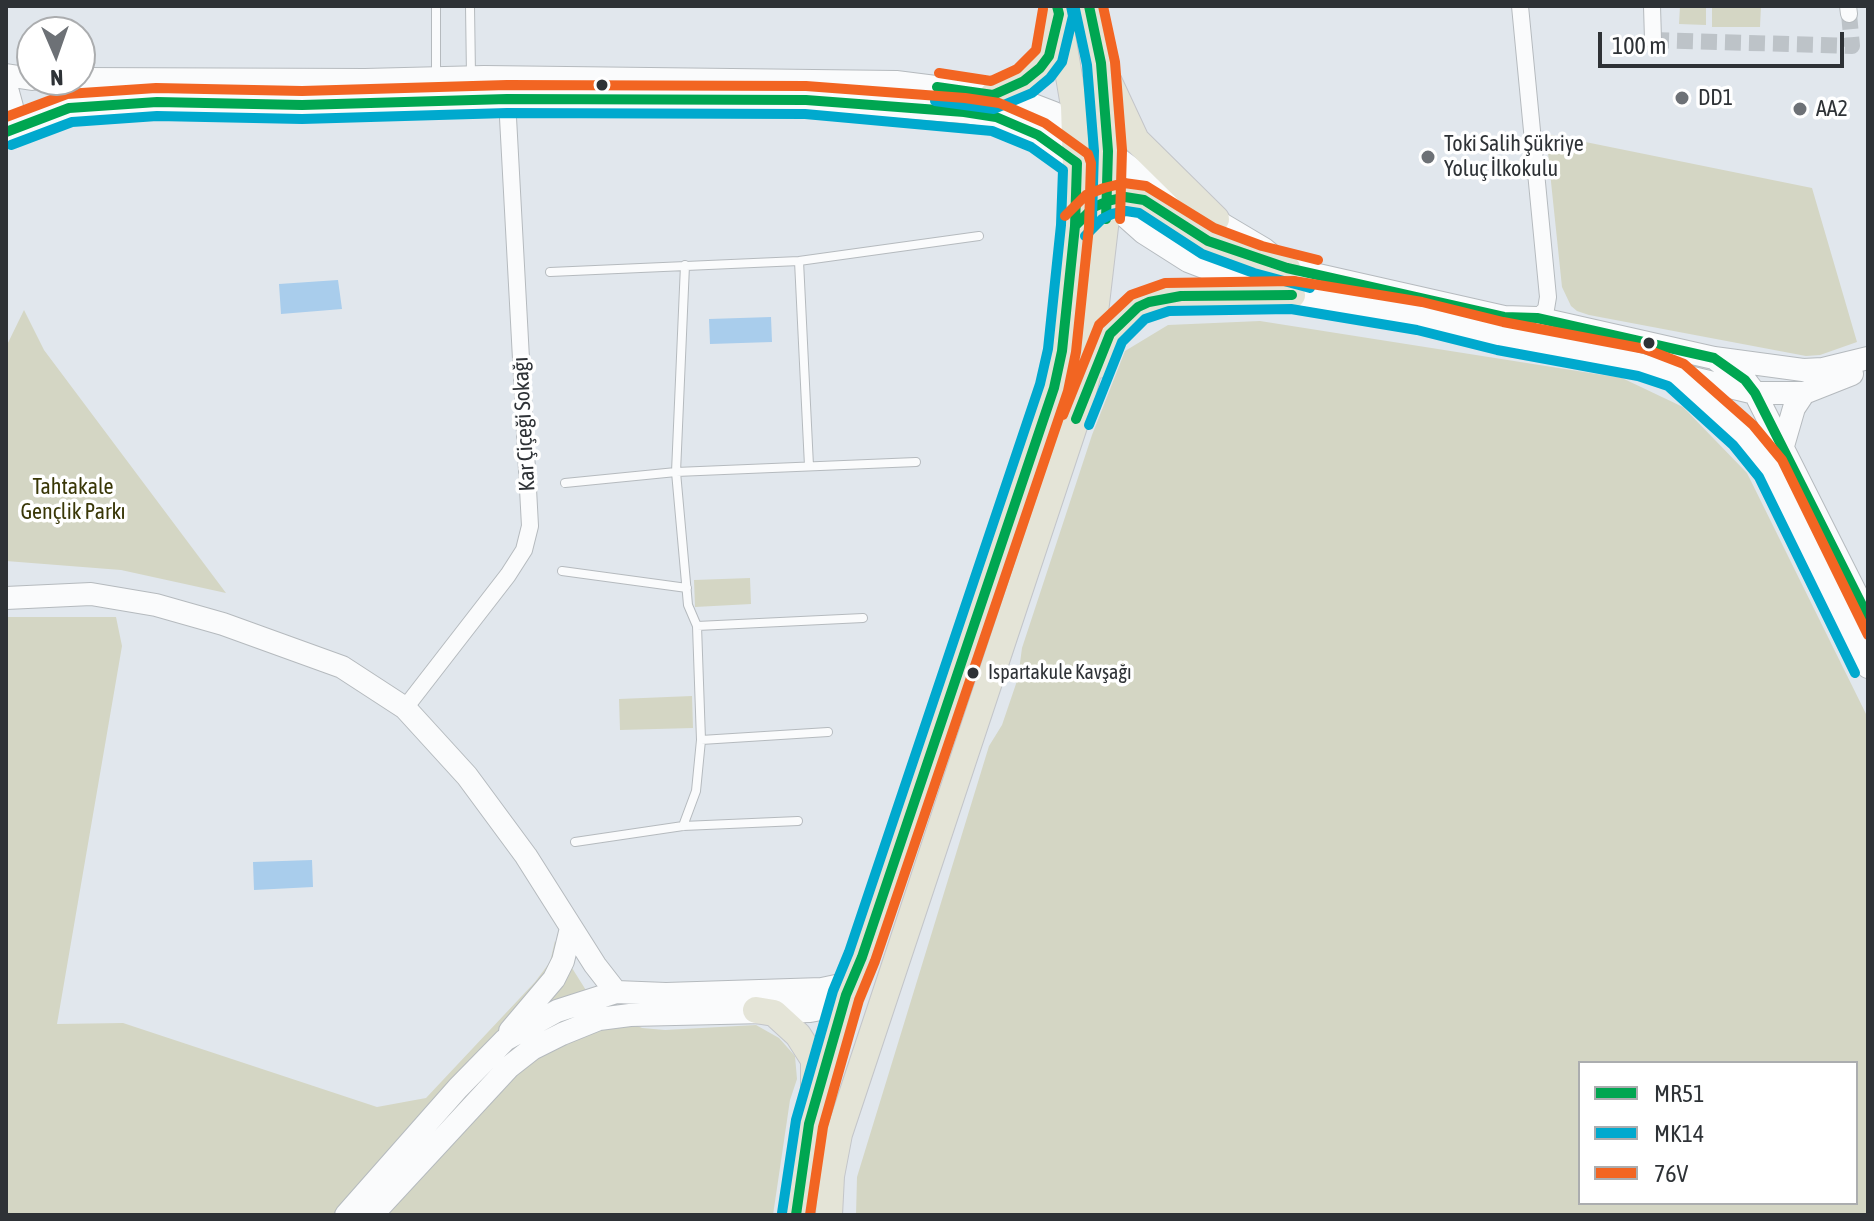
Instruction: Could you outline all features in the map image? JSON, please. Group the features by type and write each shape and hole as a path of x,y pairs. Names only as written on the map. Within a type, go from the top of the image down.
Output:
{"main road":[{"path":"1080,405 1088,372 1108,201 1108,151 1101,63 1089,6"},
{"path":"993,95 1024,81 1040,68 1049,56 1058,10"},
{"path":"829,1215 831,1176 860,996 862,957 1054,388 1062,351 1075,226 1077,163 1070,78 1058,10"},
{"path":"1101,63 1136,140 1216,219"},
{"path":"1074,126 1108,151"},
{"path":"1077,163 1108,201"},
{"path":"1075,226 1094,207 1108,201 1125,197 1144,200 1208,241 1287,268"},
{"path":"809,1124 860,996 1080,405 1110,334 1138,307 1149,302 1181,296 1292,295"},
{"path":"756,1010 774,1013 785,1022 798,1035 814,1060 816,1077 796,1215"}],"street":[{"path":"1520,6 1548,297 1546,309 1537,318"},
{"path":"1652,6 1653,40"},
{"path":"96,79 436,78 501,88 806,100 964,112 996,117 1015,124 1038,135 1077,163"},
{"path":"6,132 69,108 157,102 302,105 501,88 882,82 993,95 1028,103 1054,113 1074,126"},
{"path":"6,85 12,107 6,124"},
{"name":"Kar Çiçeği Sokağı","path":"405,708 508,575 524,550 530,526 501,88"},
{"path":"1108,151 1146,179 1264,249 1287,268 1504,317 1537,318 1714,358 1803,370 1823,369 1868,358"},
{"path":"1108,201 1144,233 1188,261 1256,287 1292,295 1420,316 1500,336 1598,353 1755,393 1804,393 1868,367"},
{"path":"1714,358 1745,380 1755,393 1868,617"},
{"path":"1675,374 1743,435 1771,469 1868,667"},
{"path":"1783,446 1794,408 1804,393"},
{"path":"6,589 32,597"},
{"path":"6,598 91,594 156,605 223,624 342,667 405,708 467,776 526,856 595,965 616,992"},
{"path":"346,1215 458,1088 504,1041 554,979 563,961 571,928"},
{"path":"504,1041 557,1011 616,992 666,994 822,989 860,996"},
{"path":"599,1019 613,1005 616,992"},
{"path":"372,1215 509,1067 547,1041 599,1019 756,1010 810,1011 860,996"}],"lane":[{"path":"436,6 436,78"},
{"path":"470,6 501,88"},
{"path":"550,272 799,261 979,236"},
{"path":"799,261 809,466"},
{"path":"683,826 696,791 701,740 697,626 688,605 676,472 685,265"},
{"path":"565,483 676,472 916,462"},
{"path":"562,571 687,588"},
{"path":"697,626 863,618"},
{"path":"701,740 828,732"},
{"path":"575,842 683,826 798,821"}],"green space":[{"path":"1680,6 1706,6 1706,25 1679,24"},
{"path":"1712,6 1761,6 1760,27 1712,27"},
{"path":"1546,134 1812,188 1857,342 1820,355 1806,356 1577,311 1571,306 1562,287"},
{"name":"Tahtakale Gençlik Parkı","path":"24,310 44,350 226,593 121,570 6,561 6,347"},
{"path":"1260,321 1622,378 1683,407 1747,473 1868,718 1868,1215 856,1215 857,1177 989,746 1002,725 1018,678 1022,648 1092,435 1125,351 1168,325"},
{"path":"750,578 751,604 695,607 694,580"},
{"path":"6,617 116,617 122,646 57,1024 123,1023 377,1107 426,1098 535,982 550,962 555,941 589,995 616,1015 642,1028 665,1030 756,1025 779,1038 795,1056 797,1079 790,1100 773,1215 6,1215"},
{"path":"692,696 693,728 620,730 619,699"}],"water":[{"path":"338,280 342,309 281,314 279,284"},
{"path":"771,317 772,342 710,344 709,319"},
{"path":"312,860 313,887 254,890 253,862"}],"tunnel":[{"path":"1653,40 1852,46 1849,14"}],"transit line":[{"name":"MR51","path":"937,87 993,95 1024,81 1049,56 1059,14 1057,6"},
{"name":"MK14","path":"935,101 994,109 1032,93 1050,78 1062,62 1073,16 1071,6"},
{"name":"MR51","path":"1089,6 1101,63 1108,151 1106,219"},
{"name":"76V","path":"1103,6 1115,62 1122,150 1120,219"},
{"name":"76V","path":"939,73 991,81 1017,69 1036,50 1043,9"},
{"name":"MK14","path":"1075,9 1087,65 1094,151 1092,219"},
{"name":"76V","path":"6,117 67,94 156,88 302,91 507,85 806,86 999,103 1045,123 1088,154 1091,163 1089,227 1076,352 1068,391 875,961 859,1000 823,1127 810,1215"},
{"name":"MR51","path":"6,132 69,108 157,102 302,105 507,99 806,100 996,117 1038,135 1077,163 1075,226 1062,351 1054,388 862,957 846,995 809,1124 796,1215"},
{"name":"MK14","path":"11,145 72,122 157,116 302,119 507,113 805,114 992,131 1031,147 1063,170 1061,225 1048,349 1040,384 849,952 833,991 796,1120 782,1213"},
{"name":"76V","path":"1065,216 1086,195 1104,188 1124,183 1146,186 1214,228 1262,246 1318,260"},
{"name":"MR51","path":"1075,226 1094,207 1108,201 1125,197 1144,200 1208,241 1287,268 1504,317 1537,318 1714,358 1745,380 1755,393 1868,617"},
{"name":"MK14","path":"1085,236 1102,219 1112,214 1126,211 1139,213 1202,254 1254,273 1310,288"},
{"name":"76V","path":"1063,415 1099,325 1131,295 1165,283 1294,281 1422,302 1503,322 1645,349 1684,364 1753,425 1782,460 1868,635"},
{"name":"MR51","path":"1076,419 1110,334 1138,307 1181,296 1292,295"},
{"name":"MK14","path":"1089,425 1122,342 1145,319 1169,311 1291,309 1417,330 1497,350 1638,376 1668,386 1733,445 1759,477 1855,673"}],"place":[{"name":"DD1","path":"1682,98"},
{"name":"AA2","path":"1800,109"},
{"name":"Toki Salih Şükriye Yoluç İlkokulu","path":"1428,157"},
{"name":"Ispartakule Kavşağı","path":"973,673"}]}
